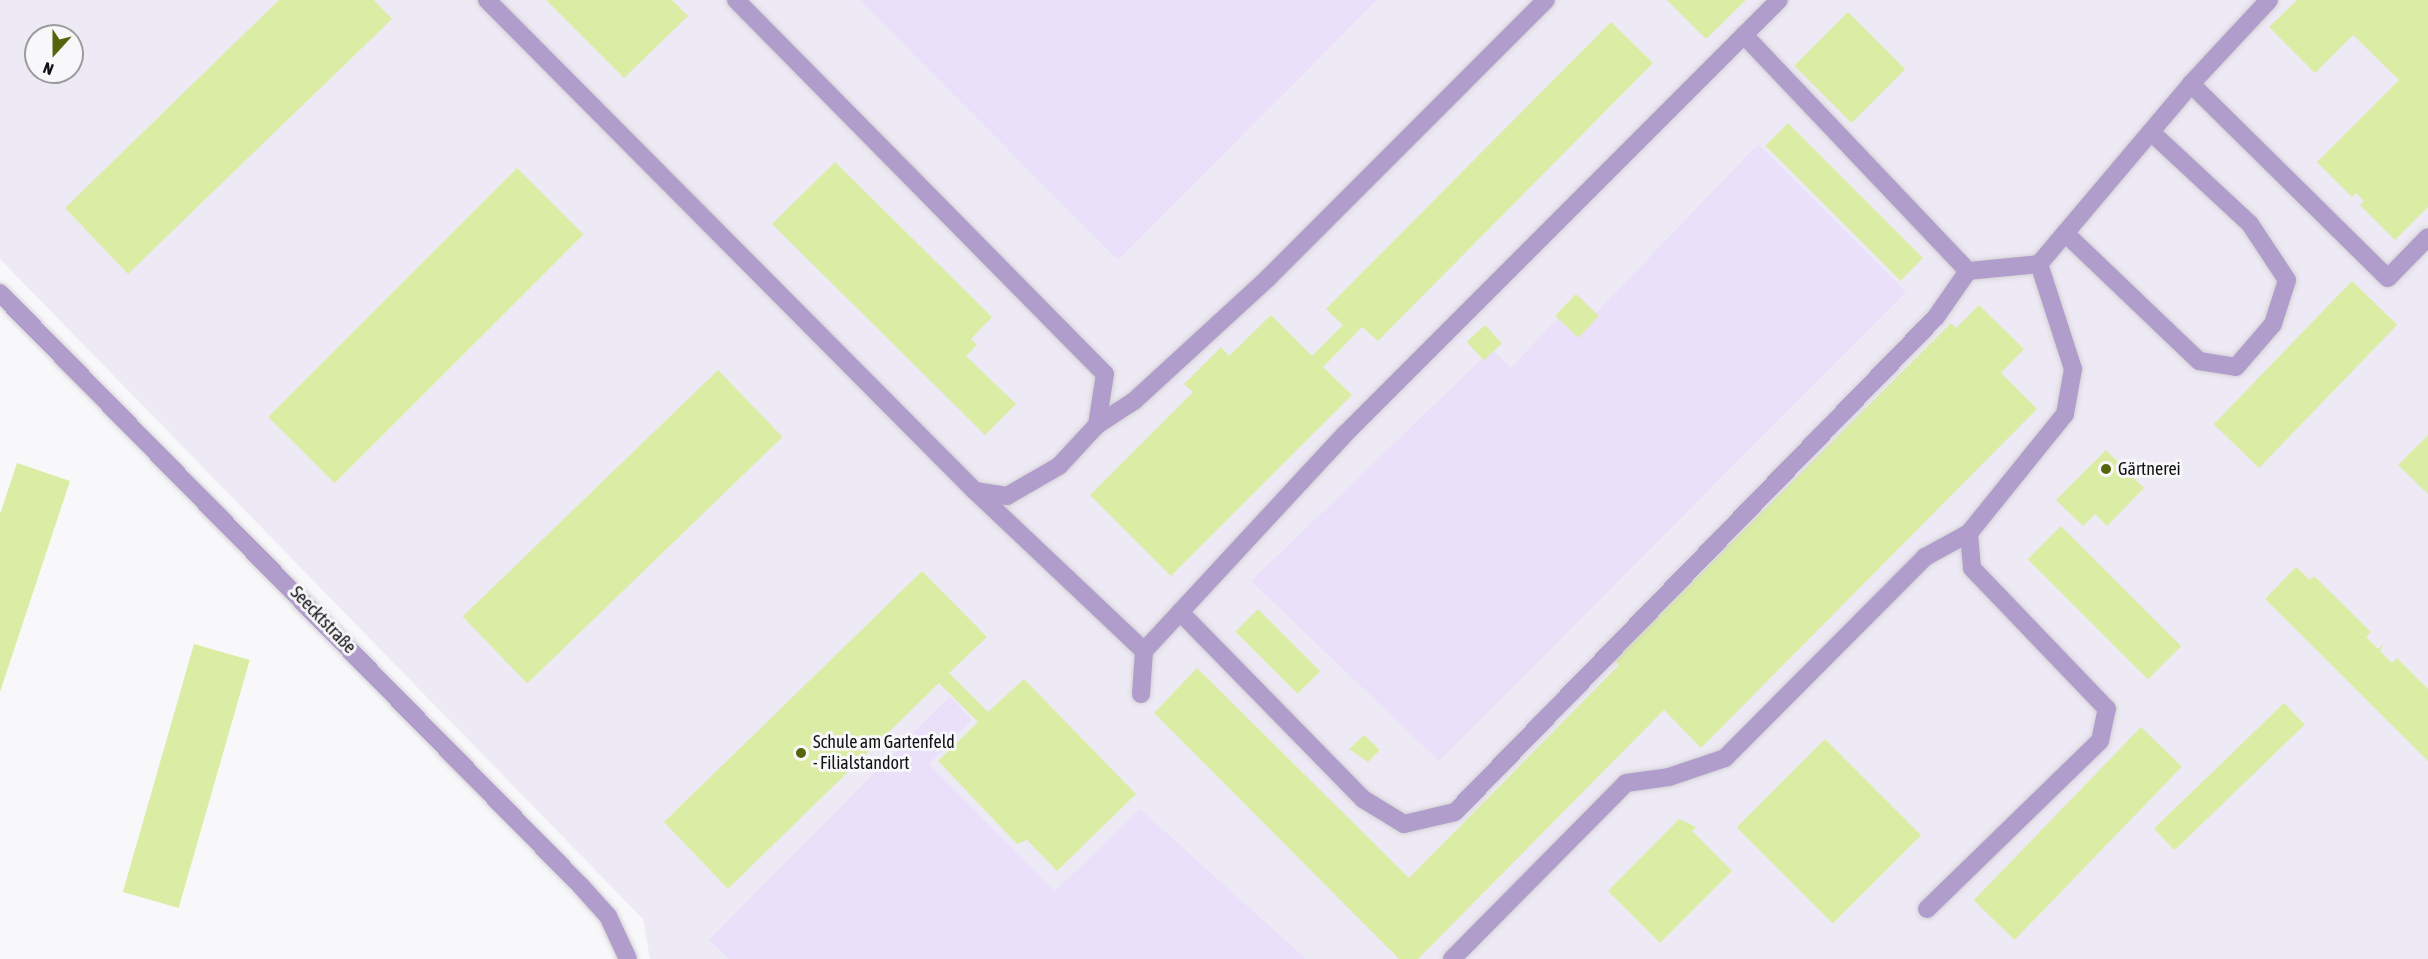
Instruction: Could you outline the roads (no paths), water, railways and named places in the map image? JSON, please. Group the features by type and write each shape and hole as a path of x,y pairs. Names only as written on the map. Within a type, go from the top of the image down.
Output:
{"street":[{"path":"487,0 975,491 1144,651"},
{"path":"736,0 1105,374 1097,425"},
{"path":"975,491 1007,496 1059,466 1097,425 1134,401 1268,278 1546,0"},
{"path":"1142,694 1144,651 1346,433 1779,0"},
{"path":"1180,612 1363,800 1404,824 1455,812 1935,317 1968,271 2039,264 2192,84 2269,0"},
{"path":"1744,35 1968,271"},
{"path":"2192,84 2388,278 2428,237"},
{"path":"2065,233 2199,361 2236,367 2273,324 2287,280 2250,224 2151,132"},
{"path":"1452,959 1626,783 1669,777 1725,758 1925,557 1969,532 2065,414 2073,369 2039,264"},
{"name":"Seecktstraße","path":"0,293 580,885 609,916 628,959"},
{"path":"1927,909 2100,741 2107,709 1972,568 1969,532"}],"place":[{"name":"Gärtnerei","path":"2106,469"},
{"name":"Schule am Gartenfeld - Filialstandort","path":"801,753"}]}
